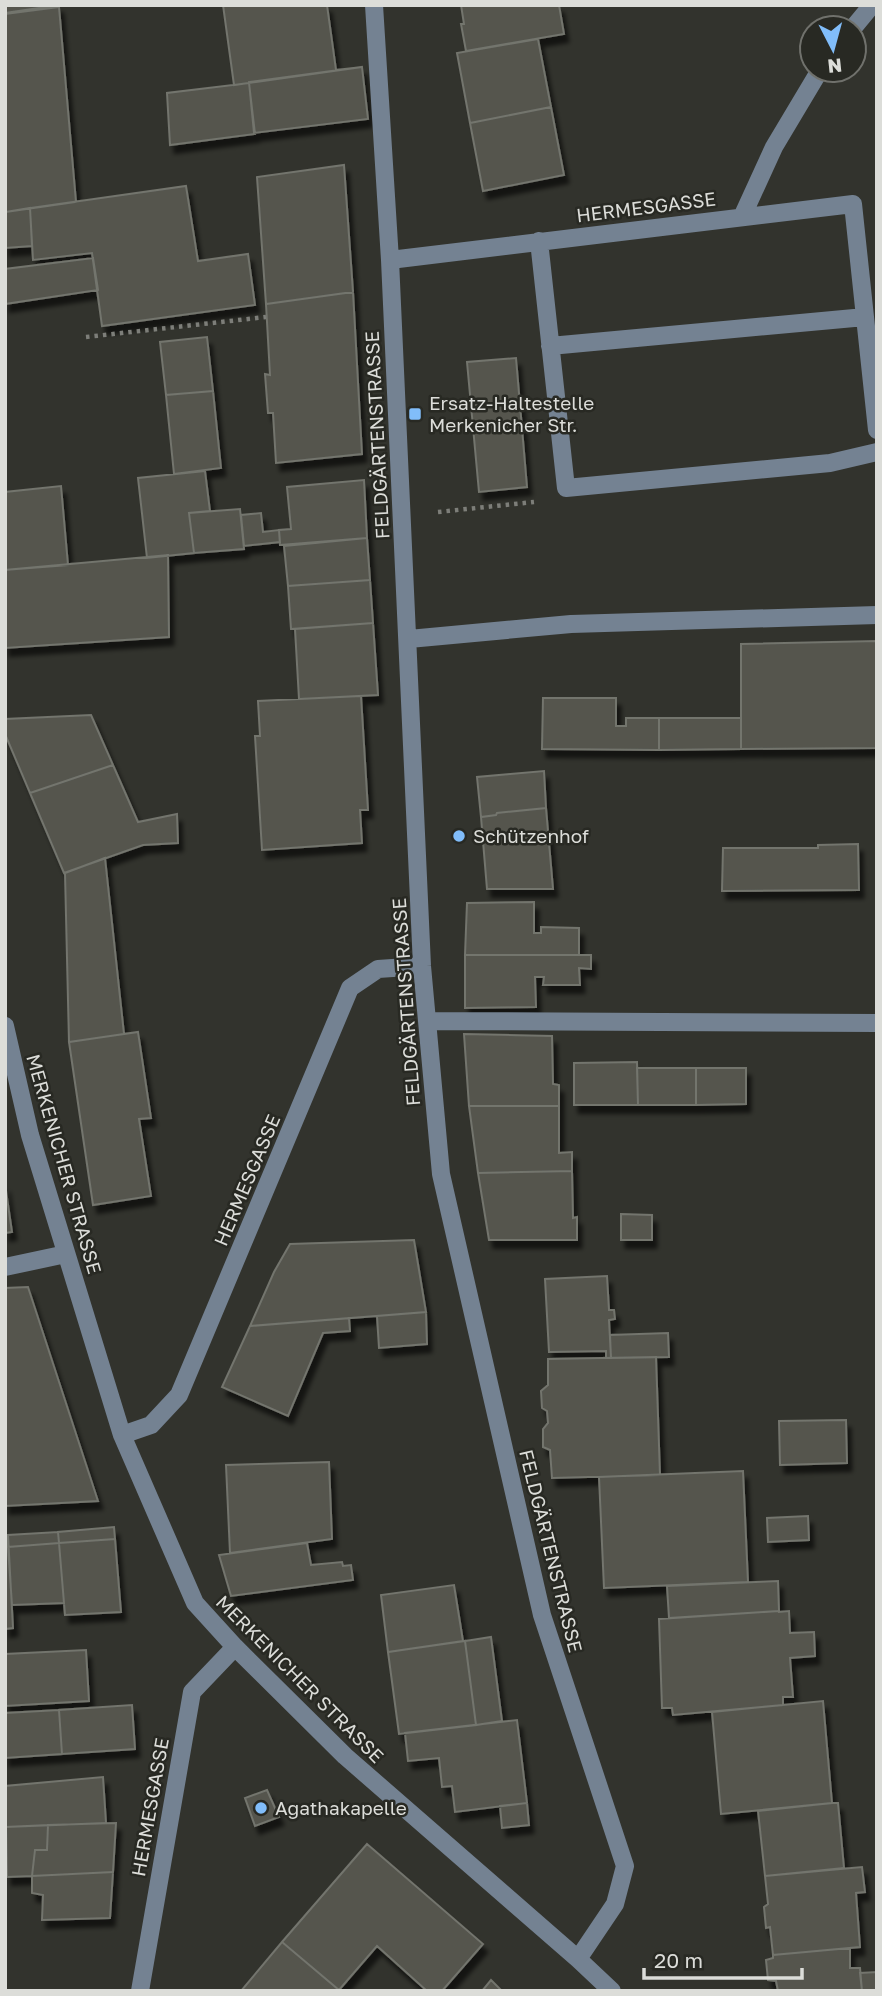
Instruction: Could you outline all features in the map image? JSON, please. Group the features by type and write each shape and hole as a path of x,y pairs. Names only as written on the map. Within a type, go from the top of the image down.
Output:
{"street":[{"name":"FELDGÄRTENSTRASSE","path":"374,5 409,639 422,966 441,1174 539,1602 625,1866 615,1904 578,1959"},
{"name":"HERMESGASSE","path":"390,260 742,217 774,147 812,84"},
{"path":"742,217 853,204 877,430"},
{"path":"539,241 566,488 830,463 877,452"},
{"path":"550,346 865,317"},
{"path":"409,639 571,624 877,615"},
{"name":"HERMESGASSE","path":"122,1435 151,1424 180,1395 350,988 378,969 422,966"},
{"path":"428,1021 877,1023"},
{"name":"MERKENICHER STRASSE","path":"5,1026 30,1135 122,1435 195,1603 235,1647 345,1756 612,1991"},
{"path":"5,1267 66,1254"},
{"name":"HERMESGASSE","path":"140,1991 192,1692 235,1647"}],"path":[{"path":"86,337 266,317"},
{"path":"402,516 547,500 566,488"}],"building":[{"path":"5,5 59,5 5,13"},
{"path":"223,5 327,5 336,70 362,67 234,85"},
{"path":"461,5 559,5 564,34 466,51"},
{"path":"59,7 76,202 5,212 5,14"},
{"path":"538,39 551,107 470,123 457,53"},
{"path":"362,67 368,119 254,133 249,82"},
{"path":"249,83 255,134 170,145 167,93"},
{"path":"551,107 564,175 483,191 470,123"},
{"path":"344,165 353,292 266,304 257,177"},
{"path":"186,186 198,261 248,254 255,305 102,326 92,253 33,260 30,208"},
{"path":"30,208 32,246 5,248 5,212"},
{"path":"93,258 98,290 5,304 5,269"},
{"path":"353,292 362,454 276,463 273,413 268,413 265,374 270,375 266,304"},
{"path":"207,337 213,391 166,395 160,342"},
{"path":"516,358 527,487 479,492 467,362"},
{"path":"213,391 221,468 174,474 166,395"},
{"path":"205,471 210,511 189,513 194,553 147,558 138,478"},
{"path":"364,480 367,538 280,545 279,530 291,529 287,487"},
{"path":"61,486 68,565 5,570 5,492"},
{"path":"240,509 244,549 194,553 189,513"},
{"path":"261,513 263,532 279,530 280,542 244,546 241,515"},
{"path":"367,538 370,580 288,586 284,546"},
{"path":"168,555 169,637 5,648 5,570"},
{"path":"370,580 373,623 291,629 288,586"},
{"path":"373,623 378,695 299,699 295,629"},
{"path":"877,641 877,748 741,749 741,644"},
{"path":"361,696 368,810 360,810 362,843 262,850 255,736 260,736 258,701"},
{"path":"543,698 616,698 616,726 626,726 626,718 659,718 659,750 542,749"},
{"path":"91,715 113,765 30,793 5,734 5,719"},
{"path":"659,718 741,718 741,749 659,750"},
{"path":"113,765 138,822 177,814 178,843 143,845 64,873 30,793"},
{"path":"544,771 546,808 481,817 477,777"},
{"path":"546,808 553,889 487,889 481,817"},
{"path":"858,844 859,890 722,891 723,848 818,848 818,845"},
{"path":"105,858 124,1034 69,1042 65,873"},
{"path":"534,902 534,933 541,933 541,927 579,928 579,955 465,955 467,903"},
{"path":"465,955 591,955 591,969 579,968 580,985 543,985 544,977 535,977 536,1007 465,1008"},
{"path":"138,1032 151,1118 139,1119 151,1196 93,1205 69,1042"},
{"path":"464,1034 552,1036 553,1084 559,1085 559,1106 469,1106"},
{"path":"637,1062 638,1105 574,1105 574,1063"},
{"path":"637,1068 696,1068 696,1105 638,1105"},
{"path":"696,1068 746,1068 746,1104 696,1105"},
{"path":"469,1106 559,1106 559,1153 572,1152 572,1171 478,1173"},
{"path":"572,1171 573,1218 577,1217 577,1240 489,1240 478,1173"},
{"path":"5,1184 12,1232 5,1233"},
{"path":"621,1214 652,1215 652,1240 621,1240"},
{"path":"414,1240 426,1312 250,1326 274,1272 290,1244"},
{"path":"607,1276 609,1310 614,1310 615,1319 609,1320 611,1358 606,1358 606,1351 549,1352 545,1279"},
{"path":"28,1287 98,1501 5,1506 5,1288"},
{"path":"426,1312 427,1344 379,1348 377,1316"},
{"path":"349,1318 350,1331 323,1333 288,1416 222,1387 250,1326"},
{"path":"668,1333 669,1357 611,1358 610,1335"},
{"path":"656,1357 660,1475 552,1478 550,1450 543,1447 543,1429 548,1423 547,1411 542,1408 541,1391 548,1385 548,1359"},
{"path":"846,1420 847,1463 780,1465 779,1421"},
{"path":"329,1462 332,1539 230,1553 226,1465"},
{"path":"743,1471 748,1582 604,1588 599,1477"},
{"path":"808,1516 809,1540 768,1542 767,1518"},
{"path":"114,1527 115,1539 59,1543 58,1532"},
{"path":"58,1532 59,1543 8,1547 8,1535"},
{"path":"5,1535 8,1535 13,1628 5,1629"},
{"path":"115,1539 121,1612 65,1615 59,1543"},
{"path":"59,1543 64,1603 12,1605 8,1547"},
{"path":"307,1543 311,1565 342,1562 343,1566 351,1565 353,1580 231,1596 219,1555"},
{"path":"778,1581 779,1611 669,1618 667,1586"},
{"path":"454,1585 463,1641 388,1652 381,1595"},
{"path":"789,1611 790,1633 814,1632 815,1656 790,1658 793,1697 783,1697 783,1705 673,1715 672,1708 662,1708 659,1619"},
{"path":"491,1637 502,1721 476,1725 465,1641"},
{"path":"465,1641 476,1725 399,1734 388,1652"},
{"path":"86,1650 89,1701 5,1706 5,1654"},
{"path":"823,1701 832,1803 721,1814 712,1712"},
{"path":"132,1705 135,1749 62,1754 59,1710"},
{"path":"59,1710 62,1754 5,1758 5,1713"},
{"path":"517,1720 527,1803 455,1812 452,1786 442,1787 439,1758 408,1761 405,1733"},
{"path":"103,1777 106,1823 6,1827 5,1786"},
{"name":"Agathakapelle","path":"267,1790 279,1817 255,1826 245,1798"},
{"path":"527,1803 529,1825 502,1828 500,1806"},
{"path":"838,1803 844,1868 765,1876 758,1811"},
{"path":"116,1823 113,1872 32,1876 35,1850 47,1850 48,1825"},
{"path":"48,1825 47,1850 35,1850 32,1876 7,1877 6,1827"},
{"path":"367,1844 483,1944 442,1991 427,1991 377,1946 339,1990 282,1942"},
{"path":"862,1867 865,1892 856,1893 860,1947 773,1955 770,1927 766,1928 764,1907 768,1904 765,1876"},
{"path":"113,1872 110,1918 42,1920 43,1895 32,1893 32,1876"},
{"path":"282,1942 339,1990 241,1991"},
{"path":"850,1948 850,1968 860,1968 862,1991 778,1991 776,1981 768,1980 766,1960 773,1958 773,1955"},
{"path":"877,1972 877,1991 862,1991 860,1973"},
{"path":"491,1980 502,1991 482,1991"}],"place":[{"name":"Ersatz-Haltestelle Merkenicher Str.","path":"415,414"},
{"name":"Schützenhof","path":"459,836"},
{"name":"Agathakapelle","path":"261,1808"}]}
